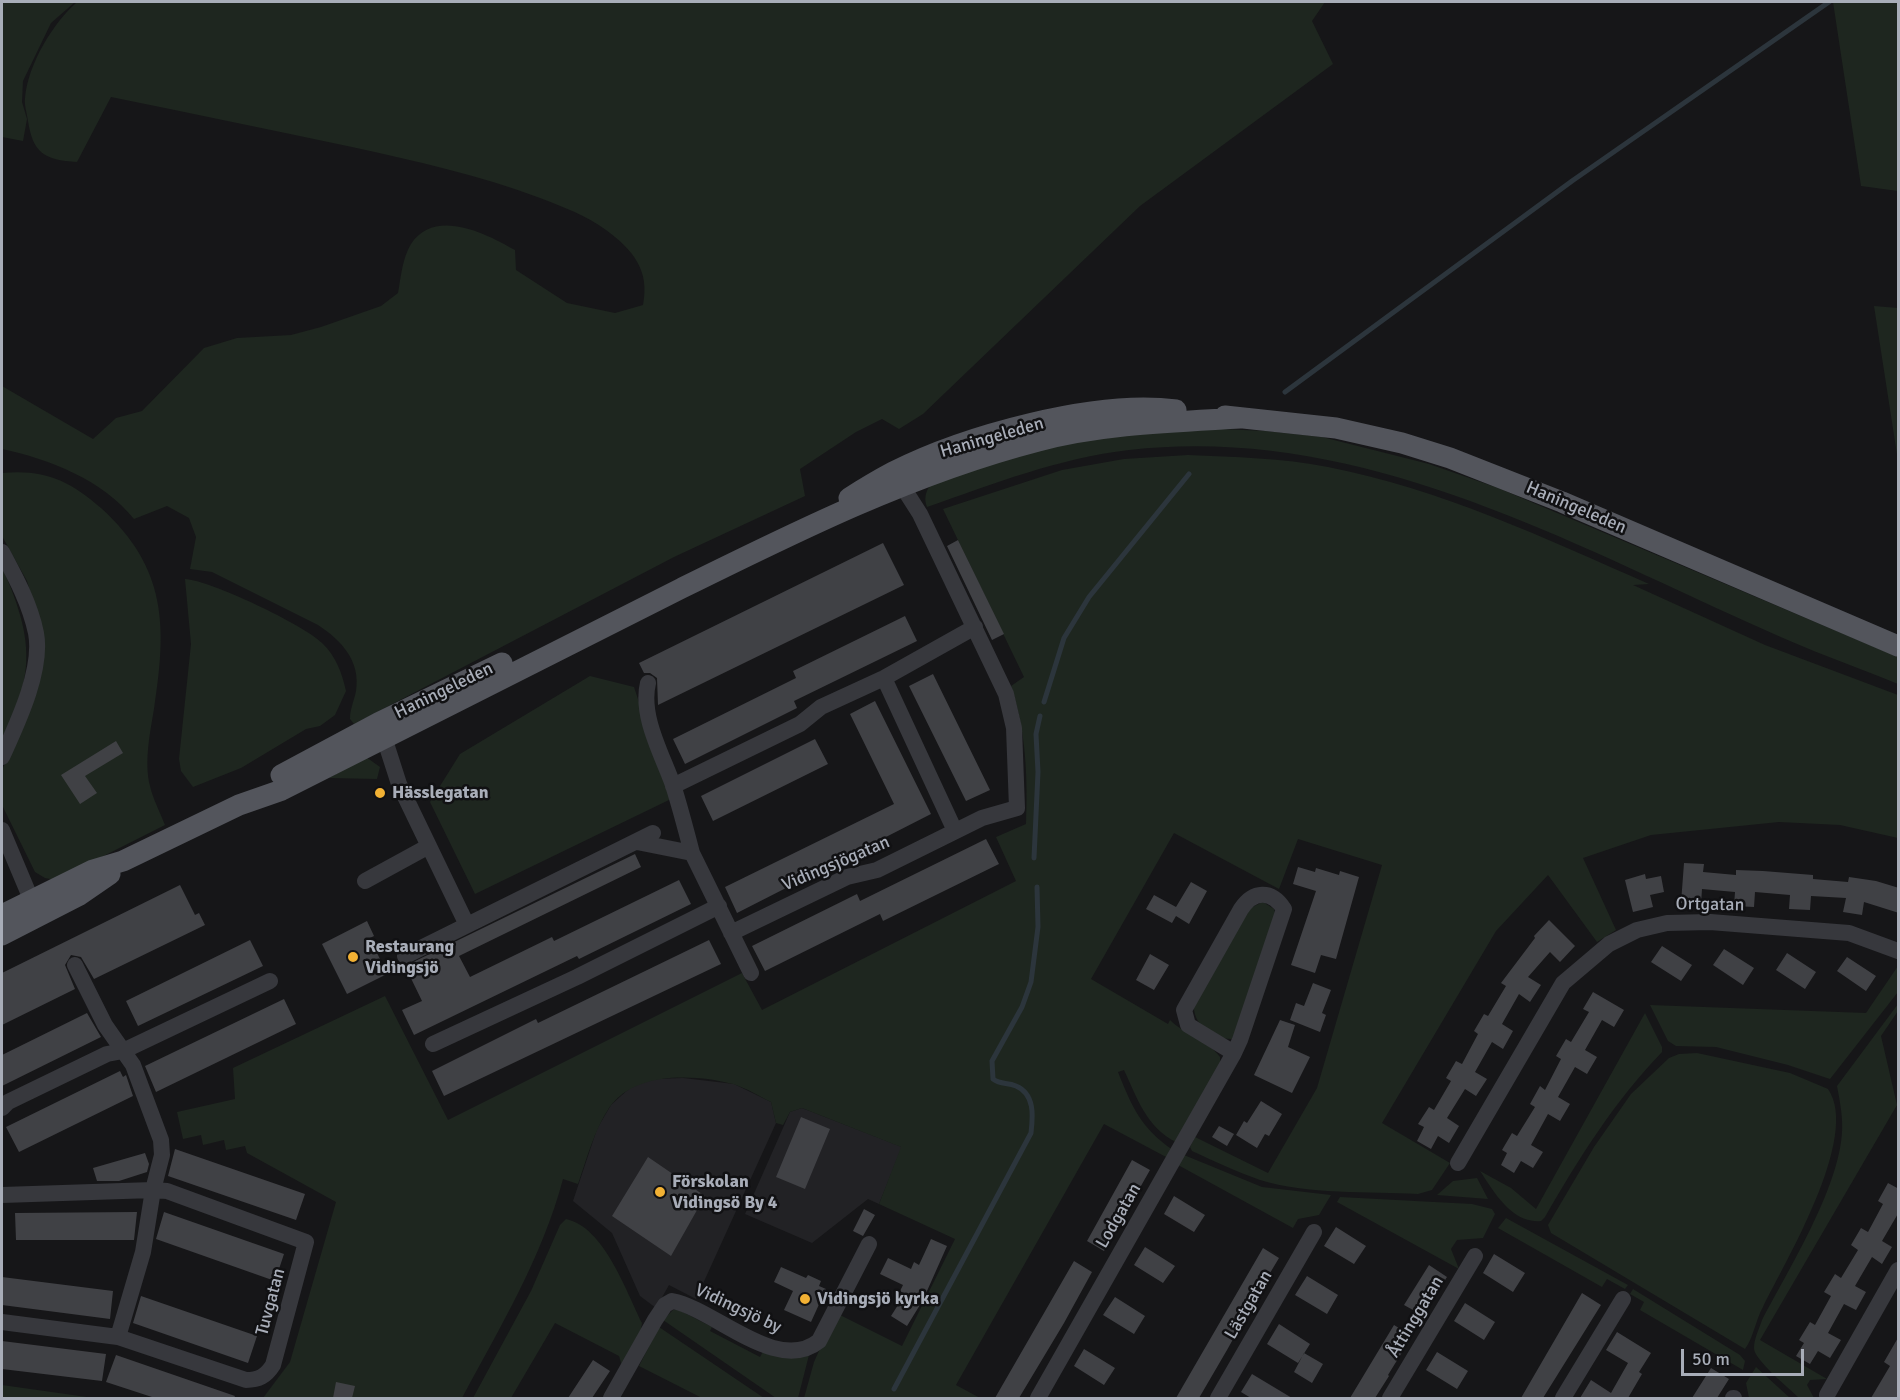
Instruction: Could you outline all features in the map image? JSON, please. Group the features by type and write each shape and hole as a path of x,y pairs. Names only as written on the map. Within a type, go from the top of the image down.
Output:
{"main road":[{"name":"Haningeleden","path":"2,915 35,909 102,880 123,861 239,805 276,778 382,730 552,640 660,599 898,479 953,467 1041,440 1149,424 1240,417 1336,428 1402,443 1450,458 1551,498 1899,645"},
{"name":"Haningeleden","path":"2,935 35,909"}],"street":[{"name":"Vidingsjögatan","path":"731,933 847,877 877,870 982,818 1017,808 1014,728 1006,694 920,514 898,479"},
{"path":"2,552 28,605 36,636 34,666 27,695 2,757"},
{"path":"673,786 805,721 821,707 884,678 975,627"},
{"path":"884,678 955,831"},
{"path":"648,683 644,698 692,853 751,973"},
{"path":"382,730 399,784 467,925"},
{"path":"2,830 35,909"},
{"path":"405,956 653,832"},
{"path":"637,842 692,853"},
{"path":"365,881 429,846"},
{"name":"Lodgatan","path":"1038,1398 1234,1053 1284,909 1274,898 1259,893 1252,895 1240,909 1184,1010 1188,1025 1234,1053"},
{"path":"433,1044 577,977 719,906"},
{"name":"Ortgatan","path":"1458,1163 1563,983 1592,956 1628,935 1667,923 1710,922 1849,933 1899,951"},
{"path":"75,965 105,1025 133,1065 161,1140 162,1155 153,1190 143,1252 118,1337"},
{"path":"2,1108 8,1102 107,1054 123,1051 270,981"},
{"name":"Tuvgatan","path":"2,1195 167,1191 306,1242 273,1365 267,1374 258,1380 246,1380 118,1337 2,1322"},
{"name":"Lästgatan","path":"1218,1398 1314,1232"},
{"name":"Vidingsjö by","path":"611,1398 634,1361 655,1320 665,1305 672,1301 784,1352 811,1348 819,1341 869,1244"},
{"name":"Åttinggatan","path":"1390,1398 1475,1256"},
{"path":"1827,1395 1899,1270"},
{"path":"1563,1398 1623,1299"}],"shaded area":[{"path":"2,2 75,2 51,23 23,81 22,102 27,119 23,141 2,137"},
{"path":"77,2 1325,2 1312,21 1333,64 1140,206 923,414 899,429 882,419 856,432 800,469 805,496 674,557 354,724 350,719 356,691 355,670 348,652 334,637 318,625 212,572 190,569 196,537 189,518 167,506 134,519 121,505 91,482 56,465 2,449 2,386 93,439 116,418 142,411 204,348 237,338 291,335 381,306 398,293 404,262 411,244 421,233 433,227 447,225 462,227 490,237 515,250 516,270 567,303 615,313 643,305 645,293 641,271 624,245 598,225 566,208 517,190 471,175 400,158 111,97 77,162 48,157 37,148 30,132 25,103 27,85 43,45 59,21"},
{"path":"1833,2 1898,2 1898,191 1861,186"},
{"path":"1874,306 1898,308 1898,461"},
{"path":"1199,428 1266,431 1322,437 1429,464 1498,488 1898,657 1898,684 1781,637 1613,560 1458,496 1378,472 1297,454 1214,447 1129,450 1052,465 927,507 926,504 927,491 936,481 988,463 1078,442"},
{"path":"1188,455 1241,457 1311,464 1370,476 1411,488 1492,516 1649,584 1633,585 1765,645 1898,695 1898,838 1840,825 1779,822 1651,835 1583,858 1616,930 1597,942 1548,875 1496,931 1382,1123 1450,1163 1432,1190 1418,1194 1338,1192 1278,1185 1243,1174 1192,1151 1190,1147 1195,1137 1268,1173 1317,1088 1382,865 1298,839 1279,889 1174,833 1091,979 1168,1024 1170,1020 1215,1051 1220,1057 1220,1063 1176,1142 1157,1129 1144,1111 1124,1070 1118,1072 1128,1096 1145,1125 1173,1150 1168,1158 1104,1124 956,1385 980,1398 804,1398 814,1362 836,1313 902,1346 955,1239 879,1204 901,1147 802,1108 790,1112 783,1125 776,1123 771,1102 748,1090 733,1084 684,1077 666,1078 634,1087 620,1096 609,1108 595,1135 578,1184 563,1179 544,1237 532,1264 462,1398 263,1398 290,1362 336,1202 247,1153 245,1146 226,1150 224,1140 203,1145 201,1135 183,1139 177,1112 235,1099 233,1068 385,996 448,1120 742,973 762,1010 1016,881 996,837 1026,824 1025,754 1020,720 1011,686 1024,677 943,509 1062,470 1124,459"},
{"path":"2,473 31,473 55,478 89,498 123,530 139,553 150,576 157,600 160,651 148,748 148,777 151,791 165,825 56,880 45,878 35,872 2,805 2,770 20,729 43,632 27,581 2,536"},
{"path":"2,567 19,612 26,652 21,692 14,714 2,738"},
{"path":"185,579 235,595 312,635 327,648 335,659 346,691 335,715 320,726 306,729 241,768 193,787 181,771 179,759 191,644"},
{"path":"590,676 634,687 671,799 475,894 430,802 460,754"},
{"path":"366,757 380,767 377,779 329,778"},
{"path":"1263,902 1274,909 1276,916 1233,1039 1218,1037 1200,1024 1196,1018 1194,1004 1248,909"},
{"path":"1898,966 1898,992 1830,1079 1788,1065 1716,1047 1676,1046 1668,1041 1650,1005 1866,1013"},
{"path":"1898,1004 1898,1011 1881,1036 1897,1105 1760,1340 1827,1379 1810,1380 1807,1385 1814,1398 1799,1398 1759,1359 1755,1353 1755,1341 1762,1320 1811,1228 1832,1178 1842,1132 1842,1115 1837,1086"},
{"path":"1645,1013 1662,1047 1662,1052 1628,1091 1598,1131 1545,1217 1541,1221 1531,1221 1513,1212 1498,1197 1480,1171 1511,1188 1536,1209"},
{"path":"1697,1053 1790,1073 1828,1089 1836,1110 1835,1137 1828,1167 1816,1199 1745,1349 1551,1233 1548,1225 1594,1147 1631,1094 1669,1058 1679,1054"},
{"name":"Förskolan Vidingsö By 4","path":"683,1078 734,1084 771,1102 776,1123 696,1299 669,1285 656,1308 640,1296 612,1233 573,1201 597,1129 611,1105 632,1086 655,1079"},
{"name":"Förskolan Vidingsö By 4","path":"802,1108 902,1147 879,1204 868,1199 812,1243 745,1214 790,1112"},
{"path":"1184,1155 1262,1187 1331,1195 1319,1215 1298,1219 1293,1228 1178,1165"},
{"path":"1477,1178 1488,1199 1437,1195 1453,1181"},
{"path":"1340,1197 1472,1204 1492,1209 1495,1214 1483,1238 1457,1240 1451,1249 1459,1269 1337,1202"},
{"path":"1506,1218 1628,1285 1625,1289 1607,1279 1602,1287 1498,1228"},
{"path":"566,1219 580,1224 603,1247 621,1278 642,1323 640,1336 622,1366 619,1356 555,1323 511,1398 473,1398 531,1291 560,1225"},
{"path":"1633,1289 1740,1355 1745,1361 1743,1370 1640,1310 1644,1302 1630,1294"},
{"path":"673,1310 679,1310 712,1327 710,1331 760,1357 765,1348 809,1355 798,1398 776,1398 663,1320"},
{"path":"659,1327 764,1398 702,1398 639,1366"},
{"path":"1756,1367 1790,1398 1749,1398 1746,1383"},
{"path":"2,1385 94,1398 2,1398"}],"building":[{"path":"958,540 1004,634 992,640 947,546"},
{"path":"883,543 904,585 658,705 657,678 650,673 644,673 639,663"},
{"path":"905,616 917,641 794,701 797,708 685,764 673,739 796,678 793,671"},
{"path":"933,674 990,790 966,801 909,686"},
{"path":"875,701 931,814 737,913 725,887 894,804 850,714"},
{"path":"815,739 828,764 713,821 701,796"},
{"path":"116,741 123,753 85,776 97,793 80,804 61,775"},
{"path":"986,839 999,864 883,921 880,914 765,971 752,946 857,894 860,901"},
{"path":"635,854 641,867 459,956 470,977 552,937 554,941 679,880 691,904 579,959 577,956 414,1035 402,1010 422,1001 405,966"},
{"path":"1684,863 1704,864 1703,872 1736,875 1736,870 1763,871 1813,875 1813,879 1848,882 1849,877 1876,881 1899,888 1899,913 1864,902 1862,915 1843,912 1846,898 1811,896 1810,910 1789,909 1790,895 1755,892 1754,907 1734,906 1735,892 1702,889 1701,904 1681,903"},
{"path":"1298,867 1315,872 1316,868 1339,875 1340,871 1359,877 1336,959 1321,955 1315,973 1291,965 1316,891 1293,884"},
{"path":"1645,874 1646,879 1661,876 1664,892 1650,895 1653,907 1633,912 1625,880"},
{"path":"1191,882 1207,891 1189,924 1176,916 1172,923 1146,909 1154,895 1176,907"},
{"path":"180,885 195,915 199,913 205,925 94,979 81,957 71,955 65,965 75,989 2,1025 2,973"},
{"path":"1549,920 1575,946 1560,962 1550,952 1528,977 1541,985 1530,1002 1519,994 1502,1024 1513,1031 1503,1049 1492,1042 1475,1072 1487,1079 1476,1096 1465,1089 1447,1118 1459,1126 1449,1143 1438,1136 1431,1149 1417,1141 1424,1127 1418,1124 1429,1107 1434,1110 1451,1081 1446,1078 1456,1061 1462,1064 1478,1034 1474,1031 1484,1014 1488,1016 1506,986 1501,983 1535,938 1534,936"},
{"name":"Restaurang Vidingsjö","path":"367,921 374,936 370,938 387,974 347,994 322,944"},
{"path":"250,940 263,966 138,1026 126,1001"},
{"path":"709,940 721,964 444,1096 432,1071 536,1019 538,1023"},
{"path":"1662,946 1692,965 1681,981 1651,962"},
{"path":"1724,949 1754,968 1743,985 1713,965"},
{"path":"1787,953 1816,972 1805,989 1776,970"},
{"path":"1150,954 1169,965 1154,990 1136,980"},
{"path":"1847,957 1876,976 1866,991 1837,971"},
{"path":"1313,983 1331,990 1322,1013 1326,1015 1320,1032 1290,1020 1296,1003 1304,1006"},
{"path":"1593,992 1624,1010 1614,1027 1602,1020 1585,1050 1597,1057 1587,1074 1575,1067 1558,1097 1570,1104 1560,1121 1548,1114 1531,1145 1543,1152 1533,1168 1521,1161 1514,1173 1501,1165 1507,1153 1502,1150 1512,1133 1517,1136 1535,1107 1530,1104 1540,1086 1545,1090 1561,1059 1556,1056 1566,1039 1571,1042 1589,1012 1583,1009"},
{"path":"284,999 296,1024 156,1092 145,1066"},
{"path":"87,1013 101,1037 2,1086 2,1055"},
{"path":"1280,1020 1295,1025 1288,1047 1310,1057 1292,1093 1254,1075"},
{"path":"120,1071 123,1077 126,1075 133,1096 19,1152 6,1127"},
{"path":"1261,1101 1282,1114 1269,1136 1265,1134 1257,1148 1236,1135 1244,1121 1247,1123"},
{"path":"801,1117 830,1129 805,1189 776,1177"},
{"path":"1219,1126 1234,1134 1227,1146 1212,1137"},
{"path":"175,1149 305,1194 296,1220 168,1176"},
{"path":"145,1153 149,1164 147,1172 119,1181 97,1181 93,1168"},
{"path":"648,1157 705,1196 671,1256 612,1216"},
{"path":"1132,1160 1150,1170 1104,1251 1087,1241"},
{"path":"1888,1183 1899,1189 1899,1212 1882,1241 1892,1247 1882,1264 1872,1257 1855,1286 1866,1292 1856,1310 1844,1304 1828,1333 1841,1340 1830,1358 1818,1351 1810,1364 1796,1356 1804,1343 1799,1340 1810,1322 1815,1325 1831,1296 1824,1292 1835,1274 1841,1278 1858,1250 1851,1245 1861,1228 1868,1232 1883,1204 1878,1201"},
{"path":"1174,1196 1205,1215 1194,1232 1164,1214"},
{"path":"864,1209 875,1215 863,1236 853,1231"},
{"path":"137,1212 134,1240 16,1240 15,1213"},
{"path":"164,1212 284,1254 275,1281 156,1239"},
{"path":"1336,1227 1366,1246 1354,1264 1324,1246"},
{"path":"931,1239 947,1246 923,1300 907,1326 891,1316 905,1294 900,1291 903,1285 880,1274 888,1258 911,1269 914,1262 919,1265"},
{"path":"1145,1247 1175,1266 1163,1283 1134,1265"},
{"path":"1263,1248 1279,1258 1261,1288 1255,1285 1244,1303 1251,1307 1227,1350 1199,1398 1176,1398"},
{"path":"1494,1254 1525,1273 1513,1292 1483,1273"},
{"path":"1074,1261 1092,1272 1064,1323 1019,1398 995,1398"},
{"path":"1429,1265 1447,1277 1422,1315 1404,1305"},
{"name":"Vidingsjö kyrka","path":"781,1267 806,1278 808,1275 821,1281 819,1286 826,1289 811,1322 784,1310 793,1291 774,1282"},
{"path":"1307,1276 1338,1295 1327,1314 1295,1295"},
{"path":"2,1277 113,1291 110,1319 2,1305"},
{"path":"1582,1293 1601,1305 1543,1398 1521,1398"},
{"path":"141,1296 257,1336 248,1363 133,1323"},
{"path":"1115,1297 1145,1316 1134,1334 1103,1315"},
{"path":"1465,1303 1495,1322 1484,1340 1454,1321"},
{"path":"1279,1324 1310,1344 1298,1363 1267,1344"},
{"path":"1394,1325 1412,1336 1389,1376 1375,1398 1350,1398"},
{"path":"1617,1332 1651,1353 1639,1372 1642,1374 1628,1398 1580,1398 1591,1380 1611,1393 1628,1363 1606,1350"},
{"path":"1899,1336 1899,1398 1871,1398 1890,1366 1884,1362"},
{"path":"2,1341 106,1354 102,1381 2,1369"},
{"path":"1084,1349 1115,1368 1104,1385 1074,1366"},
{"path":"1437,1352 1468,1371 1457,1389 1426,1370"},
{"path":"1304,1353 1323,1364 1312,1383 1294,1372"},
{"path":"116,1355 235,1396 234,1398 155,1398 106,1382"},
{"path":"593,1360 610,1371 592,1398 568,1398"},
{"path":"1711,1368 1729,1379 1717,1398 1692,1398"},
{"path":"1252,1374 1292,1398 1251,1398 1241,1392"},
{"path":"336,1382 355,1386 352,1398 333,1398"}],"waterway":[{"path":"1285,392 1572,181 1829,2"},
{"path":"1044,702 1064,638 1089,597 1189,474"},
{"path":"1034,858 1038,772 1036,734 1040,716"},
{"path":"894,1389 1031,1133 1032,1113 1027,1094 1016,1086 993,1079 992,1061 1022,1007 1031,982 1038,927 1037,887"}],"place":[{"name":"Hässlegatan","path":"380,793"},
{"name":"Restaurang Vidingsjö","path":"353,957"},
{"name":"Förskolan Vidingsö By 4","path":"660,1192"},
{"name":"Vidingsjö kyrka","path":"805,1299"}]}
